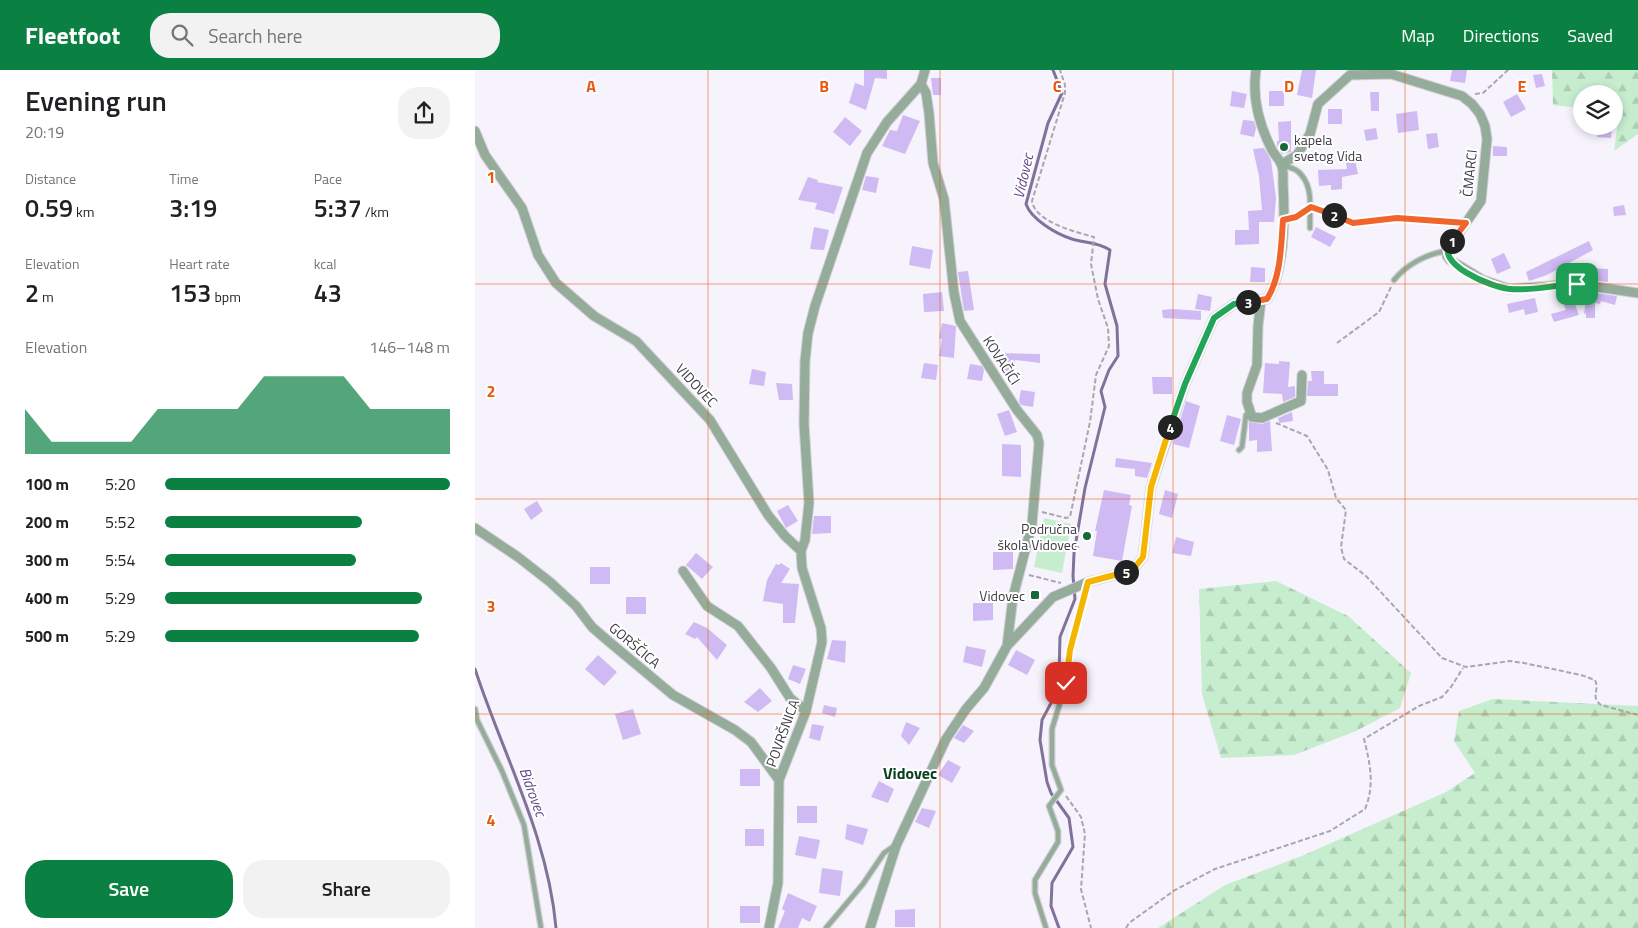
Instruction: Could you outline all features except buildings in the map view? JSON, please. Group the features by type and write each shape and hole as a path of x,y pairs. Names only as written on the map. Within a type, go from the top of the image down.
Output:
{"street":[{"path":"801,551 807,532 809,503 804,424 805,361 815,306 867,153 887,122 921,84 925,70"},
{"path":"870,928 896,846 946,739 966,709 984,688 1007,646 1053,597 1088,582 1123,573 1135,567 1143,557 1151,487 1185,384 1214,318 1234,304 1267,299 1272,291 1281,256 1283,220 1282,165 1270,147 1257,107 1254,86 1257,70"},
{"name":"ČMARCI","path":"1282,165 1297,155 1311,134 1318,104 1350,76 1391,74 1462,96 1473,104 1485,126 1487,138 1481,201 1447,246 1446,251"},
{"name":"KOVAČIĆI","path":"921,84 926,93 933,163 944,199 954,293 960,321 1017,410 1037,435 1039,442 1032,524 1013,597 1007,646"},
{"name":"VIDOVEC","path":"475,131 485,155 522,208 538,255 556,283 594,316 636,341 655,359 710,420 768,514 785,536 801,551"},
{"path":"1446,251 1447,256 1456,265 1502,288 1516,289 1577,284 1638,293"},
{"path":"1261,301 1257,366 1247,392 1252,417 1256,419 1270,415 1301,401 1302,375"},
{"name":"GORŠČICA","path":"475,528 518,557 550,582 576,606 607,640 673,695 735,730 751,742 779,780"},
{"name":"POVRŠNICA","path":"769,928 778,883 779,780 806,711 822,642 821,628 802,568 801,551"},
{"path":"683,571 707,606 738,626 771,668 790,698 806,711"}],"lane":[{"path":"1282,165 1291,166 1304,177 1311,192 1311,228"},
{"path":"1311,207 1331,213"},
{"path":"1283,220 1296,217 1311,207"},
{"path":"1394,280 1399,274 1426,255 1446,251"},
{"path":"1239,450 1242,446 1246,415 1250,412"},
{"path":"1046,928 1035,893 1035,880 1058,842 1055,819 1049,810 1051,802 1060,791 1052,765 1052,729 1066,683 1070,650 1088,582"},
{"path":"475,709 477,720 509,786 524,825 541,928"},
{"path":"826,928 863,884 883,853 896,846"}],"path":[{"path":"1033,510 1070,518 1073,511 1076,485 1090,422 1096,375 1109,346 1108,328 1098,299 1091,264 1094,237 1058,226 1033,208 1031,202 1065,93 1065,85 1060,70"},
{"path":"1462,96 1483,93 1509,70"},
{"path":"1331,213 1353,223 1397,218 1466,223"},
{"path":"1337,343 1383,307 1394,280"},
{"path":"1270,415 1279,426 1296,430 1307,436 1324,462 1333,493 1346,510 1341,547 1344,559 1366,576 1442,658 1463,667 1510,661 1581,675 1595,680 1597,684 1596,702 1601,705 1638,714"},
{"path":"1070,546 1079,547"},
{"path":"1019,573 1065,584 1071,588"},
{"path":"1126,928 1129,923 1175,890 1215,869 1330,830 1365,809 1371,790 1370,763 1364,739 1419,706 1442,697 1451,687 1463,667"},
{"path":"1060,791 1081,818 1085,834 1081,889 1091,928"}],"green space":[{"path":"1552,70 1638,70 1638,134 1614,151 1616,135 1623,135 1623,85 1573,85 1573,107 1553,105"},
{"path":"1044,518 1071,524 1062,573 1034,567"},
{"path":"1276,581 1348,616 1411,673 1400,708 1356,731 1294,755 1221,758 1202,694 1199,589"},
{"path":"1493,699 1638,706 1638,928 1158,928 1225,885 1304,855 1446,792 1475,773 1454,741 1459,711"}],"waterway":[{"name":"Vidovec","path":"1053,70 1062,93 1048,123 1026,204 1033,215 1059,234 1096,244 1110,250 1105,284 1117,326 1118,356 1109,370 1101,391 1105,407 1085,488 1074,553 1075,599 1060,637 1059,676 1051,703 1042,720 1040,740 1047,782 1051,793 1069,818 1073,847 1052,883 1051,906 1059,928"},
{"name":"Bidrovec","path":"475,669 534,828 544,861 556,928"}],"place":[{"name":"kapela svetog Vida","path":"1284,147"},
{"name":"Područna škola Vidovec","path":"1087,536"},
{"name":"Vidovec","path":"1035,595"}],"district":[{"name":"Vidovec","path":"910,773"}],"route":[{"path":"1066,683 1070,650 1088,582 1123,573 1135,567 1143,557 1151,487 1185,384 1214,318 1234,304 1267,299 1272,291 1281,256 1283,220 1296,217 1311,207 1331,213 1353,223 1397,218 1466,223 1447,246 1447,256 1456,265 1483,280 1509,289 1577,284"}]}
